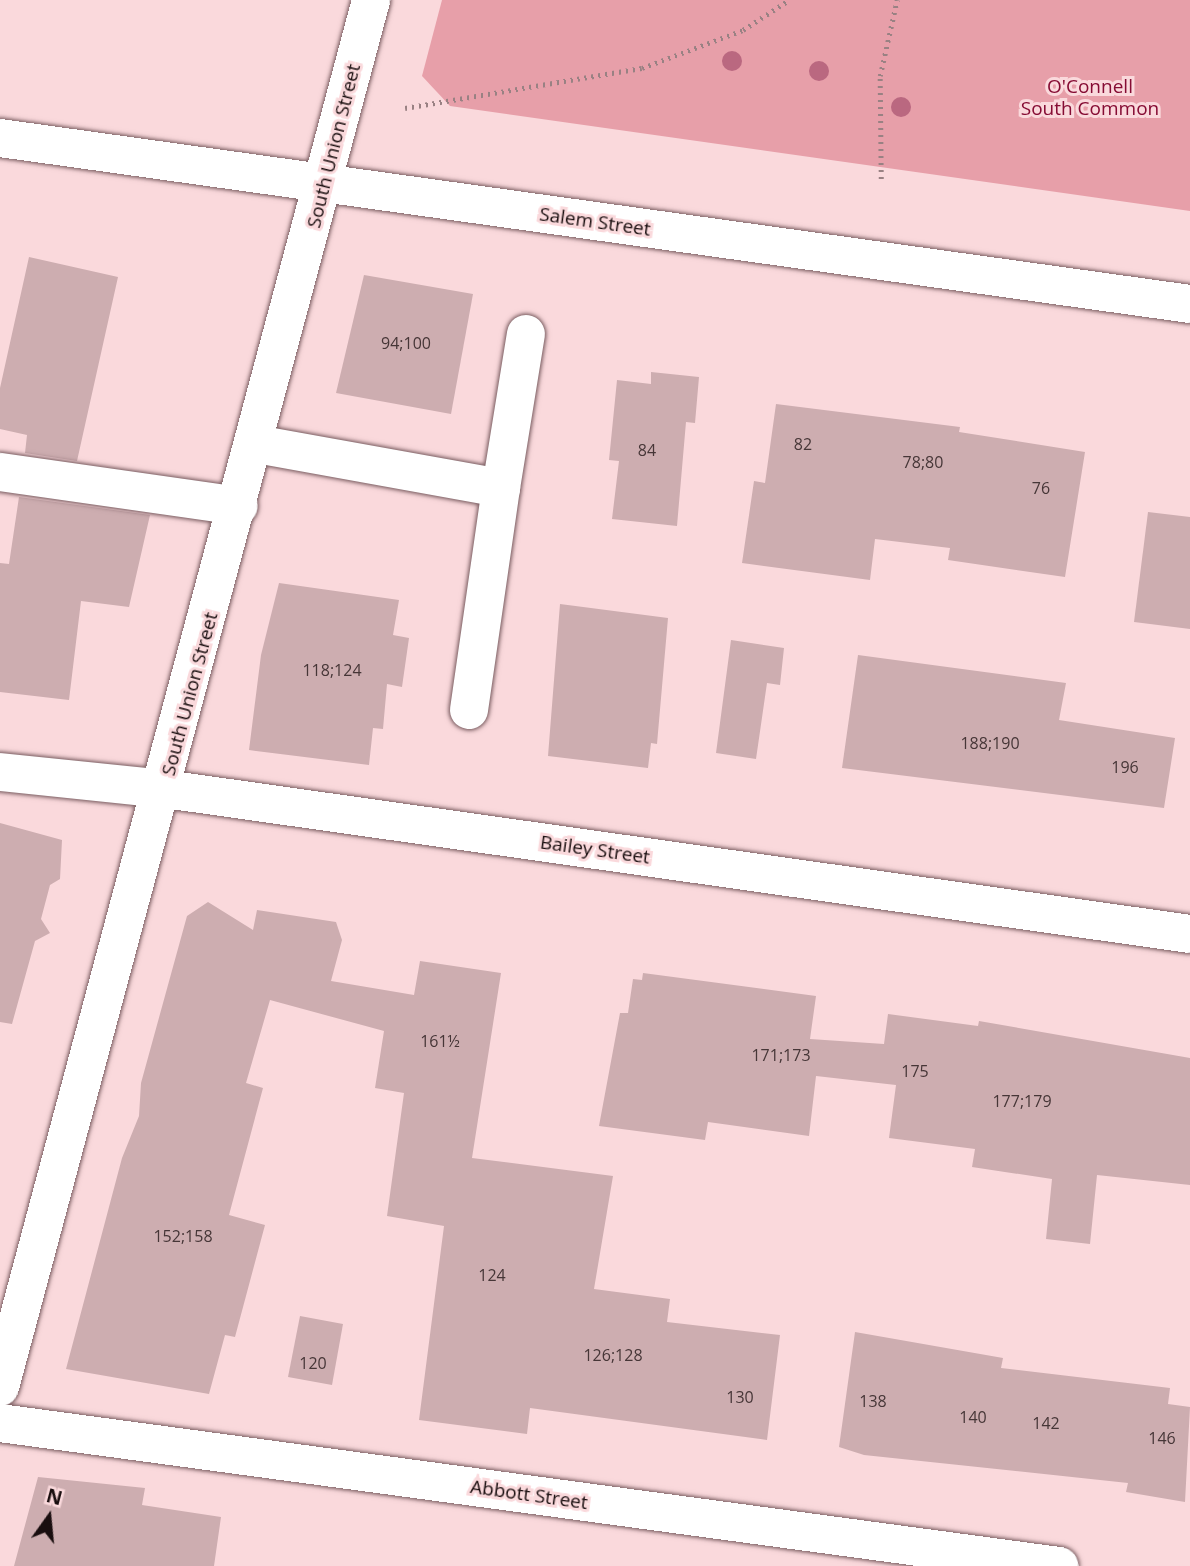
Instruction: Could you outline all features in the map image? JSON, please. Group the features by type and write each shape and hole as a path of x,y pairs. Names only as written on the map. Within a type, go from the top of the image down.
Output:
{"main road":[{"name":"South Union Street","path":"0,1387 165,789 371,0"},
{"name":"Salem Street","path":"0,138 1190,304"},
{"path":"469,710 526,334"},
{"path":"256,444 501,488"},
{"path":"0,472 239,506"},
{"name":"Bailey Street","path":"0,772 165,789 1190,934"},
{"name":"Abbott Street","path":"0,1423 1041,1565"}],"path":[{"path":"405,108 642,68 743,30 789,0"},
{"path":"881,179 880,76 897,0"}],"green space":[{"name":"O'Connell South Common","path":"442,0 1190,0 1190,211 450,106 422,76"}],"building":[{"path":"29,257 118,277 77,461 25,453 27,435 0,429 0,388"},
{"path":"364,275 473,294 451,414 336,393"},
{"path":"651,372 699,377 695,423 686,422 677,526 612,519 619,461 609,460 617,380 651,384"},
{"path":"776,404 960,427 959,432 1085,452 1065,577 948,560 950,548 875,539 870,580 742,563 754,481 765,483"},
{"path":"19,497 150,515 129,607 81,601 69,700 0,692 0,563 9,564"},
{"path":"1148,512 1190,517 1190,629 1134,622"},
{"path":"279,583 399,600 393,635 409,638 402,687 387,684 383,729 373,728 369,765 249,750 261,655"},
{"path":"560,604 668,618 657,744 651,743 648,768 548,756"},
{"path":"731,640 784,648 780,685 767,683 756,759 716,753"},
{"path":"858,655 1066,683 1059,720 1175,738 1164,808 842,768"},
{"path":"0,823 62,840 60,879 50,885 41,919 50,933 35,941 12,1024 0,1022"},
{"path":"208,902 253,930 257,910 336,922 342,940 331,981 414,995 420,961 501,973 472,1158 613,1176 594,1289 670,1299 667,1322 780,1335 767,1440 530,1408 527,1434 419,1420 444,1226 387,1216 404,1093 375,1088 384,1031 270,1000 246,1083 263,1088 229,1215 265,1225 235,1337 225,1335 209,1394 66,1369 122,1158 139,1116 141,1083 187,916"},
{"path":"643,973 816,996 810,1039 884,1044 888,1014 978,1026 979,1021 1190,1058 1190,1185 1097,1175 1090,1244 1046,1239 1052,1179 972,1167 975,1149 889,1138 896,1085 816,1076 809,1136 708,1122 705,1140 599,1126 620,1013 628,1013 633,979 642,980"},
{"path":"300,1316 343,1324 332,1385 288,1377"},
{"path":"855,1332 1003,1358 1001,1368 1170,1388 1168,1404 1190,1407 1185,1502 1126,1492 1128,1483 864,1455 839,1447"},
{"path":"38,1477 145,1488 142,1505 221,1517 214,1566 14,1566"}]}
